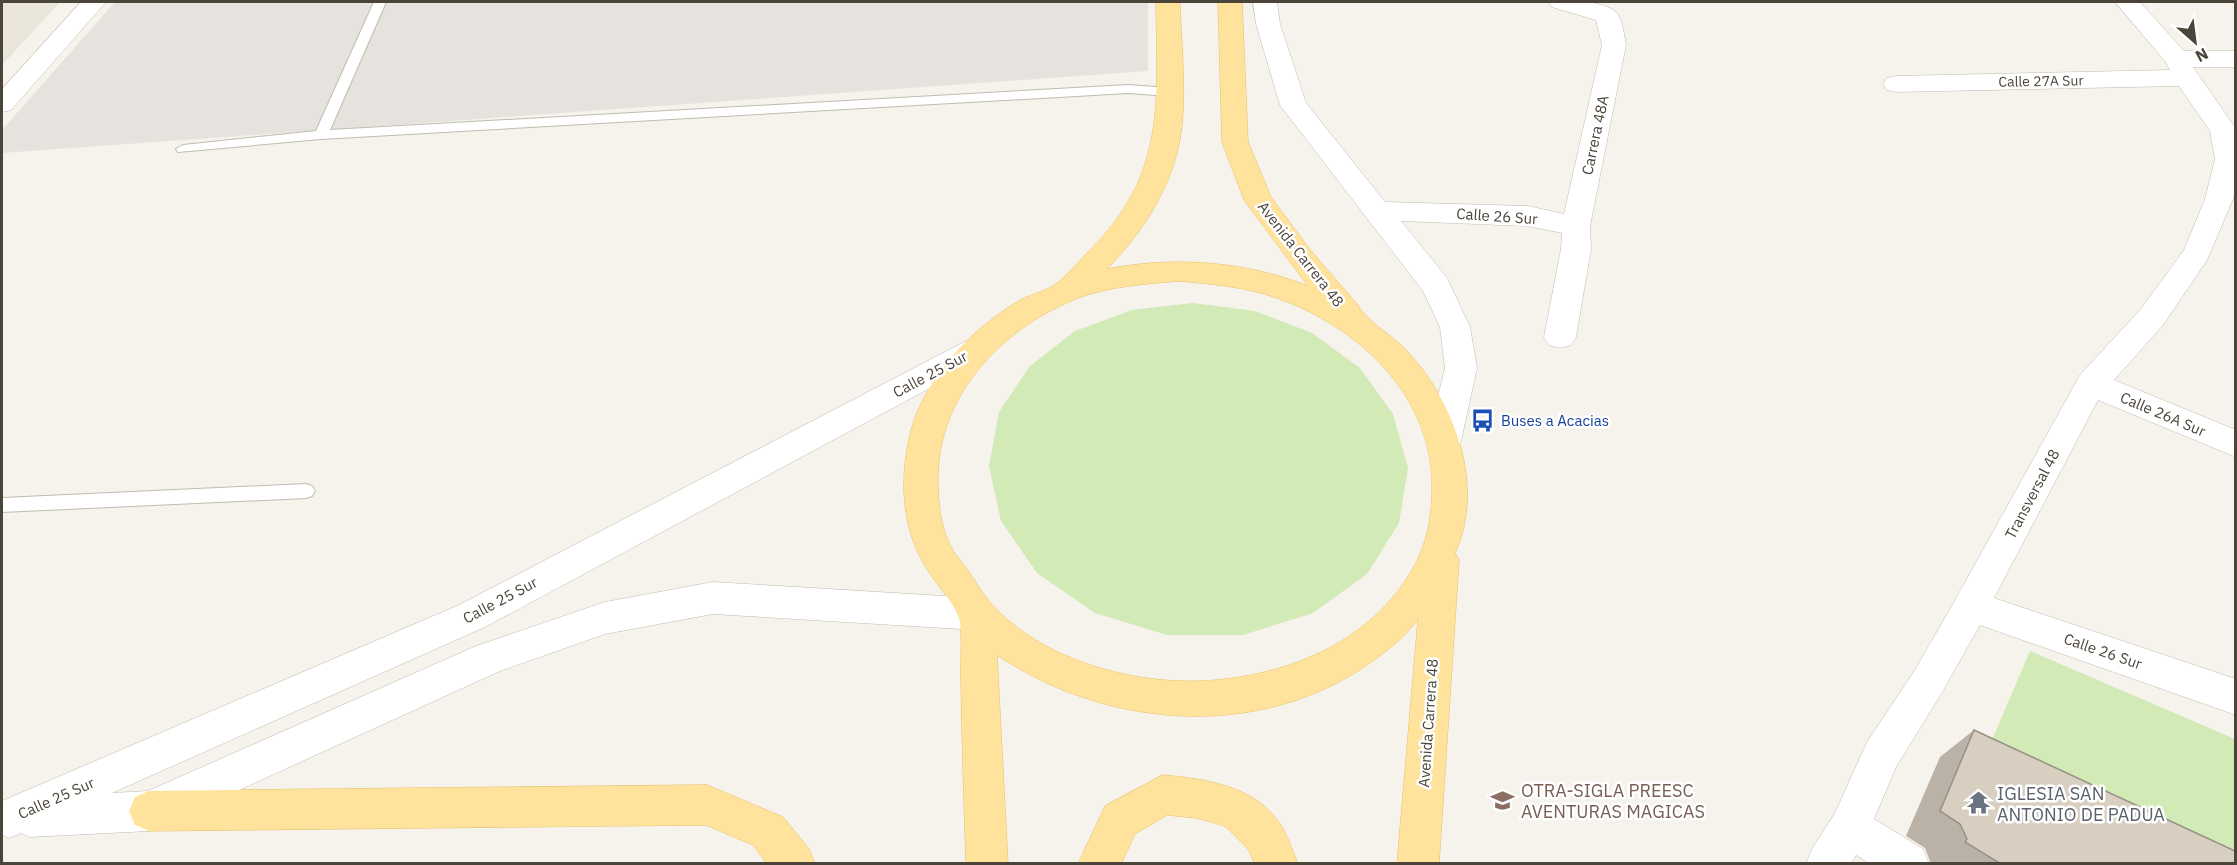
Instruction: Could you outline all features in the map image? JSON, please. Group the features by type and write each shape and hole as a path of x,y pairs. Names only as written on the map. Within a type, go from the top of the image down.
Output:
{"main road":[{"path":"1067,291 1118,240 1151,190 1166,143 1170,92 1168,2"},
{"name":"Avenida Carrera 48","path":"1230,2 1234,142 1258,200 1301,258 1358,327"},
{"path":"1140,273 1217,274 1255,280 1292,292 1326,307 1358,327 1387,350 1412,377 1431,408 1444,441 1451,475 1450,511 1442,547 1426,582 1402,614 1371,643 1333,667 1290,684 1242,695 1182,699 1143,695 1095,684 1050,666 1010,642 977,614 932,547 922,511 920,475 923,440 935,407 953,377 975,350 1010,321 1033,307 1067,291 1102,280 1140,273"},
{"name":"Avenida Carrera 48","path":"1418,864 1442,547"},
{"path":"977,614 987,864"},
{"path":"1099,864 1120,820 1163,795 1197,798 1237,810 1263,836 1277,864"},
{"path":"149,812 707,805 768,831 794,864"}],"street":[{"path":"2,104 94,2"},
{"path":"1265,2 1268,24 1293,105 1436,286 1455,327 1461,368 1444,441"},
{"name":"Carrera 48A","path":"1561,2 1595,10 1607,16 1614,45 1576,226"},
{"path":"2127,2 2182,68 2229,131"},
{"name":"Calle 27A Sur","path":"1896,84 2182,68 2235,59"},
{"name":"Transversal 48","path":"1827,864 1850,827 1881,755 1928,682 2091,384 2152,317 2197,253 2227,200 2229,131"},
{"name":"Calle 26 Sur","path":"1376,211 1528,216 1576,226"},
{"path":"1560,337 1576,249 1576,226"},
{"name":"Calle 25 Sur","path":"5,818 472,616 975,350"},
{"name":"Calle 26A Sur","path":"2091,384 2235,444"},
{"name":"Calle 25 Sur","path":"5,818 149,812 489,658 605,618 713,598 977,614"},
{"name":"Calle 26 Sur","path":"1971,606 2235,697"},
{"path":"1850,827 1908,864"}],"lane":[{"path":"321,135 380,2"},
{"path":"183,149 321,135 1128,88 1170,92"},
{"path":"2,505 306,491"}],"shaded area":[{"path":"2,2 60,2 2,65"},
{"path":"115,2 1148,2 1148,71 2,153 2,130"}],"green space":[{"path":"1193,303 1255,311 1312,333 1360,368 1393,414 1408,468 1399,523 1367,574 1313,613 1243,635 1167,635 1095,613 1037,573 1001,521 989,466 999,412 1030,366 1075,331 1132,310"},
{"path":"2030,651 2235,739 2235,863 1986,754"}],"building":[{"path":"1974,730 2235,851 2235,864 2001,864 1965,842 1967,839 1960,824 1940,811"}],"place":[{"name":"Buses a Acacias","path":"1483,420"},
{"name":"OTRA-SIGLA PREESC AVENTURAS MAGICAS","path":"1503,800"},
{"name":"IGLESIA SAN ANTONIO DE PADUA","path":"1979,803"}]}
